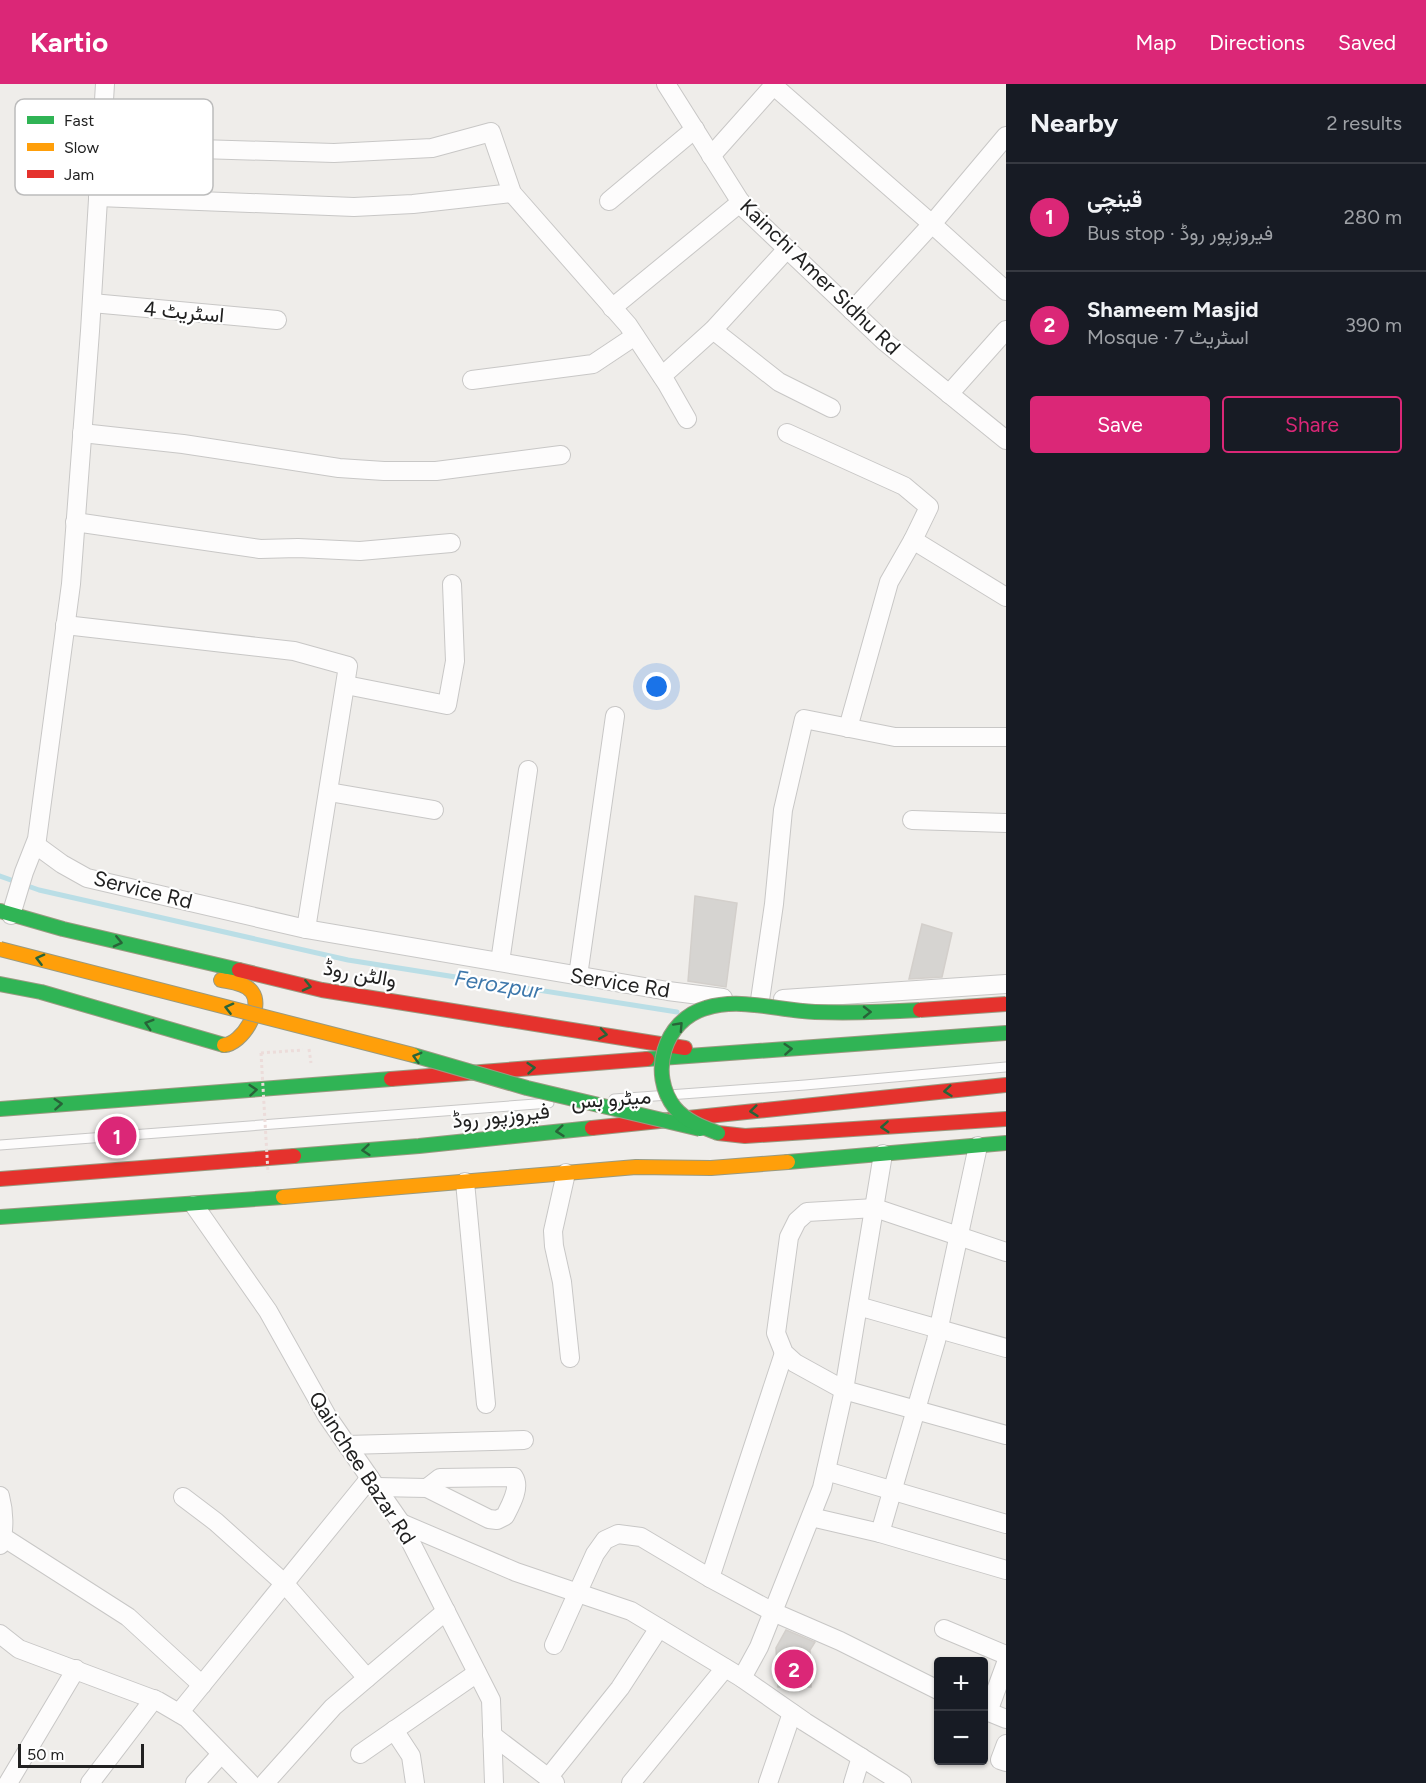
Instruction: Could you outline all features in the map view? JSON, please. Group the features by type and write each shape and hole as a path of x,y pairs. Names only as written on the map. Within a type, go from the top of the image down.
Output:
{"main road":[{"name":"والٹن روڈ","path":"6,913 63,929 322,990 718,1053"},
{"path":"63,929 73,946"},
{"path":"0,949 409,1054 527,1088 718,1133 745,1136 1006,1119"},
{"path":"0,984 41,992 211,1043 233,1044 249,1025 255,1000 254,994 245,986 208,978"},
{"path":"718,1133 691,1124 671,1105 663,1086 661,1065 667,1041 681,1022 704,1008 728,1004 813,1012 869,1012 1006,1004"},
{"path":"0,1108 1006,1033"},
{"name":"فیروزپور روڈ","path":"0,1179 419,1146 1006,1085"},
{"path":"0,1217 194,1205 636,1167 711,1168 1006,1143"}],"street":[{"path":"104,99 105,84"},
{"name":"Kainchi Amer Sidhu Rd","path":"666,84 745,209 884,341 1006,440"},
{"path":"711,156 774,85 1006,291"},
{"path":"609,201 695,129"},
{"path":"213,149 334,153 432,148 491,132 512,193 635,336 687,419"},
{"path":"852,311 933,224 1006,136"},
{"path":"6,913 36,845 65,625 82,433 98,197 354,207 413,204 512,193"},
{"path":"612,308 741,202"},
{"path":"662,376 713,330 787,249"},
{"name":"اسٹریٹ 4","path":"92,303 276,320"},
{"path":"713,330 779,382 831,408"},
{"path":"948,394 1006,330"},
{"path":"472,380 593,364 635,336"},
{"path":"82,433 183,444 339,468 384,471 436,471 561,455"},
{"path":"787,433 904,486 929,507 889,582 848,728"},
{"path":"75,522 260,549 360,551 451,543"},
{"path":"913,540 1006,597"},
{"path":"346,685 447,705 454,661 452,584"},
{"path":"65,625 294,651 348,666 306,929"},
{"path":"578,976 615,716"},
{"path":"760,1000 774,904 783,810 804,719 895,737 1006,737"},
{"path":"500,962 528,770"},
{"path":"329,792 434,810"},
{"path":"912,820 1006,823"},
{"name":"Service Rd","path":"36,845 62,864 87,878 306,929 668,991 760,1000 1006,984"},
{"path":"880,1533 939,1329 978,1146"},
{"path":"742,1678 759,1647 811,1517 826,1471 844,1390 884,1154"},
{"path":"566,1173 553,1231 562,1282 570,1359"},
{"path":"465,1182 486,1404"},
{"name":"Qainchee Bazar Rd","path":"194,1205 268,1311 327,1416 401,1523 491,1700 494,1783"},
{"path":"1006,1252 875,1208 807,1212 797,1221 789,1237 776,1333 784,1353 795,1363 844,1390 1006,1435"},
{"path":"858,1306 1006,1348"},
{"path":"710,1578 784,1353"},
{"path":"346,1445 524,1440"},
{"path":"826,1471 1006,1524"},
{"path":"179,1713 284,1583 373,1482 427,1488"},
{"path":"0,1496 1,1541 128,1617 202,1685"},
{"path":"183,1497 216,1522 284,1583 367,1678"},
{"path":"811,1517 880,1533 1006,1570"},
{"path":"401,1523 516,1572 631,1611 742,1678 792,1713 902,1783"},
{"path":"554,1645 596,1554 605,1540 618,1534 642,1538 773,1612 840,1641 934,1688"},
{"path":"265,1783 333,1707 446,1611"},
{"path":"492,1735 551,1781 620,1688 659,1628"},
{"path":"945,1629 1006,1655"},
{"path":"0,1634 19,1649 154,1699 179,1713 187,1718 250,1783"},
{"path":"988,1706 1006,1663"},
{"path":"631,1783 725,1668"},
{"path":"8,1783 76,1669"},
{"path":"360,1754 477,1673"},
{"path":"90,1783 154,1699"},
{"path":"988,1712 1006,1719"},
{"path":"768,1783 792,1713"},
{"path":"394,1730 411,1756 415,1783"},
{"path":"1006,1744 1000,1760 1006,1762"},
{"path":"195,1783 221,1754"},
{"path":"853,1783 861,1757"}],"lane":[{"name":"میٹرو بس","path":"0,1145 805,1086 1006,1067"}],"path":[{"path":"268,1173 261,1053 310,1049"}],"building":[{"path":"695,896 737,903 726,987 688,981"},
{"path":"922,924 952,933 942,977 909,979"},
{"path":"786,1630 815,1642 810,1650 811,1687 778,1687 776,1648"}],"waterway":[{"name":"Ferozpur","path":"0,876 39,890 348,960 677,1012"}],"traffic: fast":[{"path":"0,911 63,929 239,970"},
{"path":"0,984 41,992 224,1045"},
{"path":"718,1133 679,1113 667,1094 663,1080 662,1065 671,1036 692,1014 706,1008 733,1004 815,1012 920,1010"},
{"path":"647,1059 1006,1033"},
{"path":"413,1055 527,1088 700,1129"},
{"path":"0,1109 391,1079"},
{"path":"294,1156 592,1128"},
{"path":"788,1162 1006,1143"},
{"path":"0,1217 283,1197"}],"traffic: slow":[{"path":"0,949 413,1055"},
{"path":"221,980 246,987 255,999 253,1016 244,1032 238,1039 224,1045"},
{"path":"283,1197 636,1167 711,1168 788,1162"}],"traffic: jam":[{"path":"239,970 322,990 685,1048"},
{"path":"920,1010 1006,1004"},
{"path":"391,1079 647,1059"},
{"path":"592,1128 1006,1085"},
{"path":"718,1133 745,1136 1006,1119"},
{"path":"0,1179 294,1156"}],"place":[{"name":"قینچی","path":"117,1136"},
{"name":"Shameem Masjid","path":"794,1669"}]}
